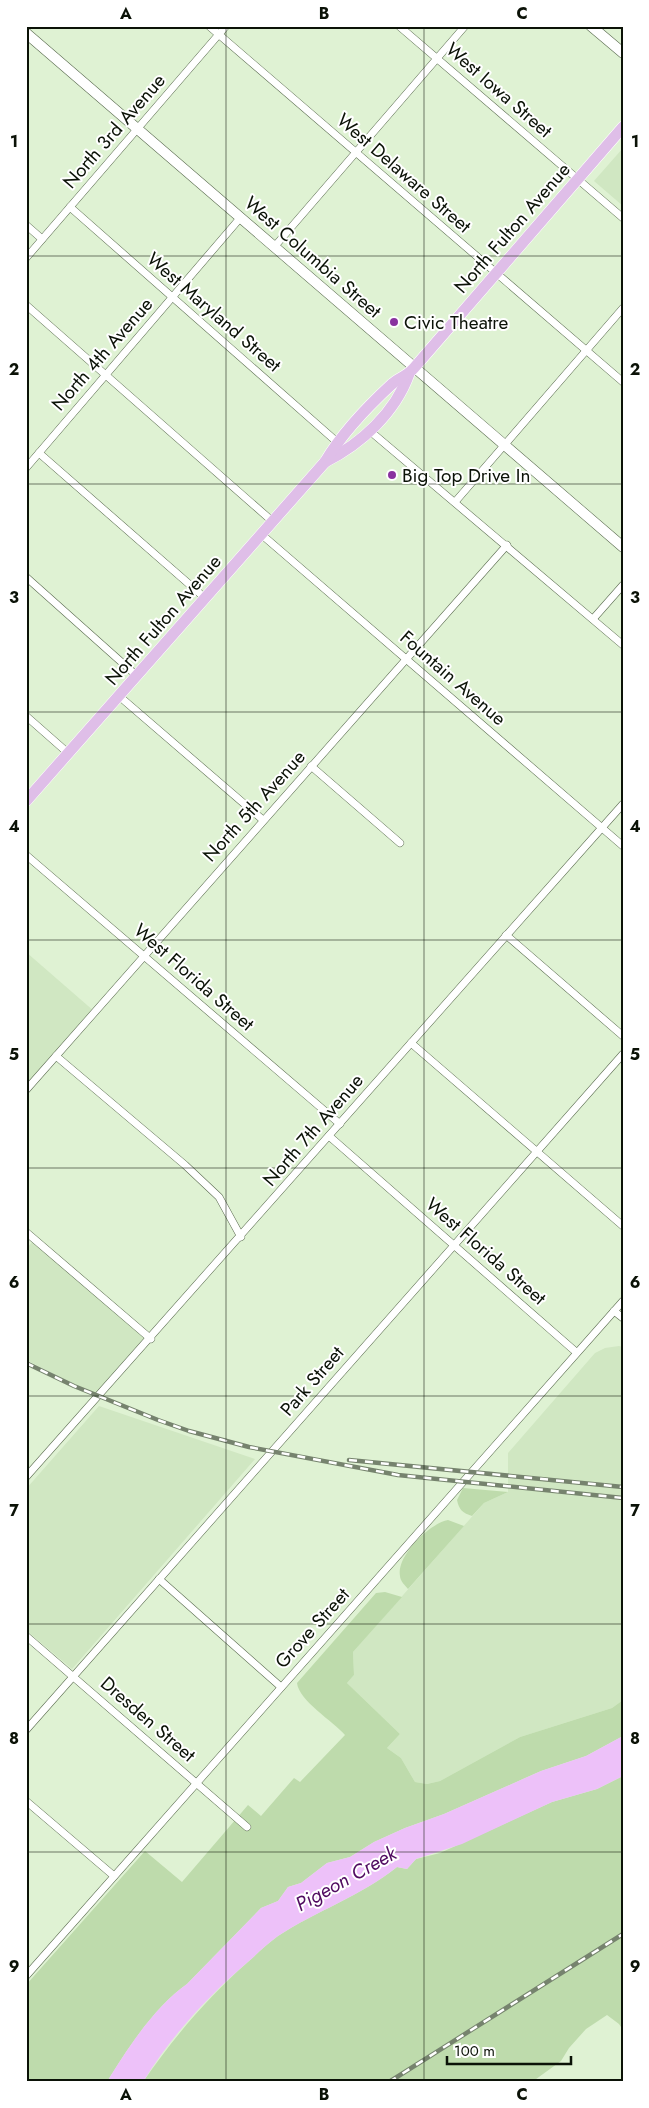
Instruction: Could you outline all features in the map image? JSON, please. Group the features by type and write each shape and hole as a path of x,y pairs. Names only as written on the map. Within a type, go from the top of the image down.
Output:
{"main road":[{"path":"591,26 623,54"},
{"name":"West Columbia Street","path":"26,33 275,246 411,371 504,445 623,547"},
{"name":"North Fulton Avenue","path":"26,801 325,462 336,442 393,382 411,371 623,127"},
{"name":"North Fulton Avenue","path":"325,462 345,452 370,431 403,390 411,371"}],"street":[{"name":"West Delaware Street","path":"209,26 495,274 623,382"},
{"name":"North 3rd Avenue","path":"26,258 226,26"},
{"name":"West Iowa Street","path":"399,26 623,218"},
{"path":"275,246 465,26"},
{"name":"West Maryland Street","path":"70,207 336,442"},
{"name":"North 4th Avenue","path":"26,468 241,217"},
{"path":"26,225 42,239"},
{"path":"26,304 272,521"},
{"path":"456,502 623,308"},
{"path":"370,431 623,645"},
{"path":"39,453 205,598"},
{"name":"Fountain Avenue","path":"261,534 623,846"},
{"name":"North 5th Avenue","path":"26,1090 507,545"},
{"path":"26,578 137,676"},
{"path":"593,619 623,585"},
{"path":"119,696 263,820"},
{"path":"26,716 68,753"},
{"path":"311,766 400,843"},
{"name":"North 7th Avenue","path":"28,1472 241,1238 623,804"},
{"name":"West Florida Street","path":"26,855 340,1124"},
{"path":"506,935 623,1036"},
{"path":"411,1043 623,1226"},
{"name":"Park Street","path":"26,1730 623,1054"},
{"path":"56,1056 185,1165 219,1197 241,1238"},
{"name":"West Florida Street","path":"330,1136 576,1352"},
{"path":"26,1232 150,1338"},
{"name":"Grove Street","path":"28,1972 623,1301"},
{"path":"614,1311 623,1318"},
{"path":"159,1579 281,1687"},
{"name":"Dresden Street","path":"26,1636 247,1826"},
{"path":"26,1801 114,1876"}],"shaded area":[{"path":"623,148 623,206 594,181"},
{"path":"26,952 95,1012 26,1090"},
{"path":"35,1239 151,1339 98,1396 26,1360 26,1249"},
{"path":"623,1347 623,1700 612,1708 520,1737 440,1781 427,1784 415,1782 401,1758 387,1748 400,1734 347,1683 354,1675 353,1652 484,1503 508,1492 508,1453 595,1353 605,1348"},
{"path":"99,1406 255,1459 72,1669 26,1630 26,1489"},
{"path":"463,1488 508,1492 484,1503 472,1516 462,1511 457,1500"},
{"path":"448,1520 464,1526 408,1589 400,1578 400,1568 403,1559 416,1542 432,1527"},
{"path":"385,1592 402,1597 353,1652 354,1675 347,1683 400,1734 387,1748 401,1758 415,1782 427,1784 440,1781 520,1737 612,1708 623,1700 623,1736 586,1756 541,1771 444,1814 405,1828 374,1842 350,1857 327,1863 301,1883 288,1887 278,1901 261,1908 187,1984 164,2004 143,2028 107,2082 26,2082 26,1985 145,1851 182,1882 248,1805 261,1816 294,1778 300,1782 345,1735 310,1704 299,1690 297,1683 376,1593"},
{"path":"623,1776 623,2030 619,2024 607,2015 586,2029 569,2048 561,2061 532,2082 143,2082 179,2033 206,2003 278,1936 354,1895 397,1867 407,1869 416,1859 440,1853 552,1802 597,1789"}],"water":[{"name":"Pigeon Creek","path":"623,1736 623,1776 597,1789 552,1802 462,1844 416,1859 407,1869 397,1867 354,1895 293,1927 278,1936 234,1974 191,2017 143,2082 107,2082 133,2042 164,2004 187,1984 261,1908 278,1901 288,1887 301,1883 327,1863 350,1857 374,1842 405,1828 444,1814 541,1771 586,1756"}],"railway":[{"path":"26,1363 74,1386 158,1420 189,1431 249,1447 398,1475 623,1498"},
{"path":"349,1460 623,1487"},
{"path":"389,2082 623,1934"}],"place":[{"name":"Civic Theatre","path":"394,322"},
{"name":"Big Top Drive In","path":"392,475"}]}
